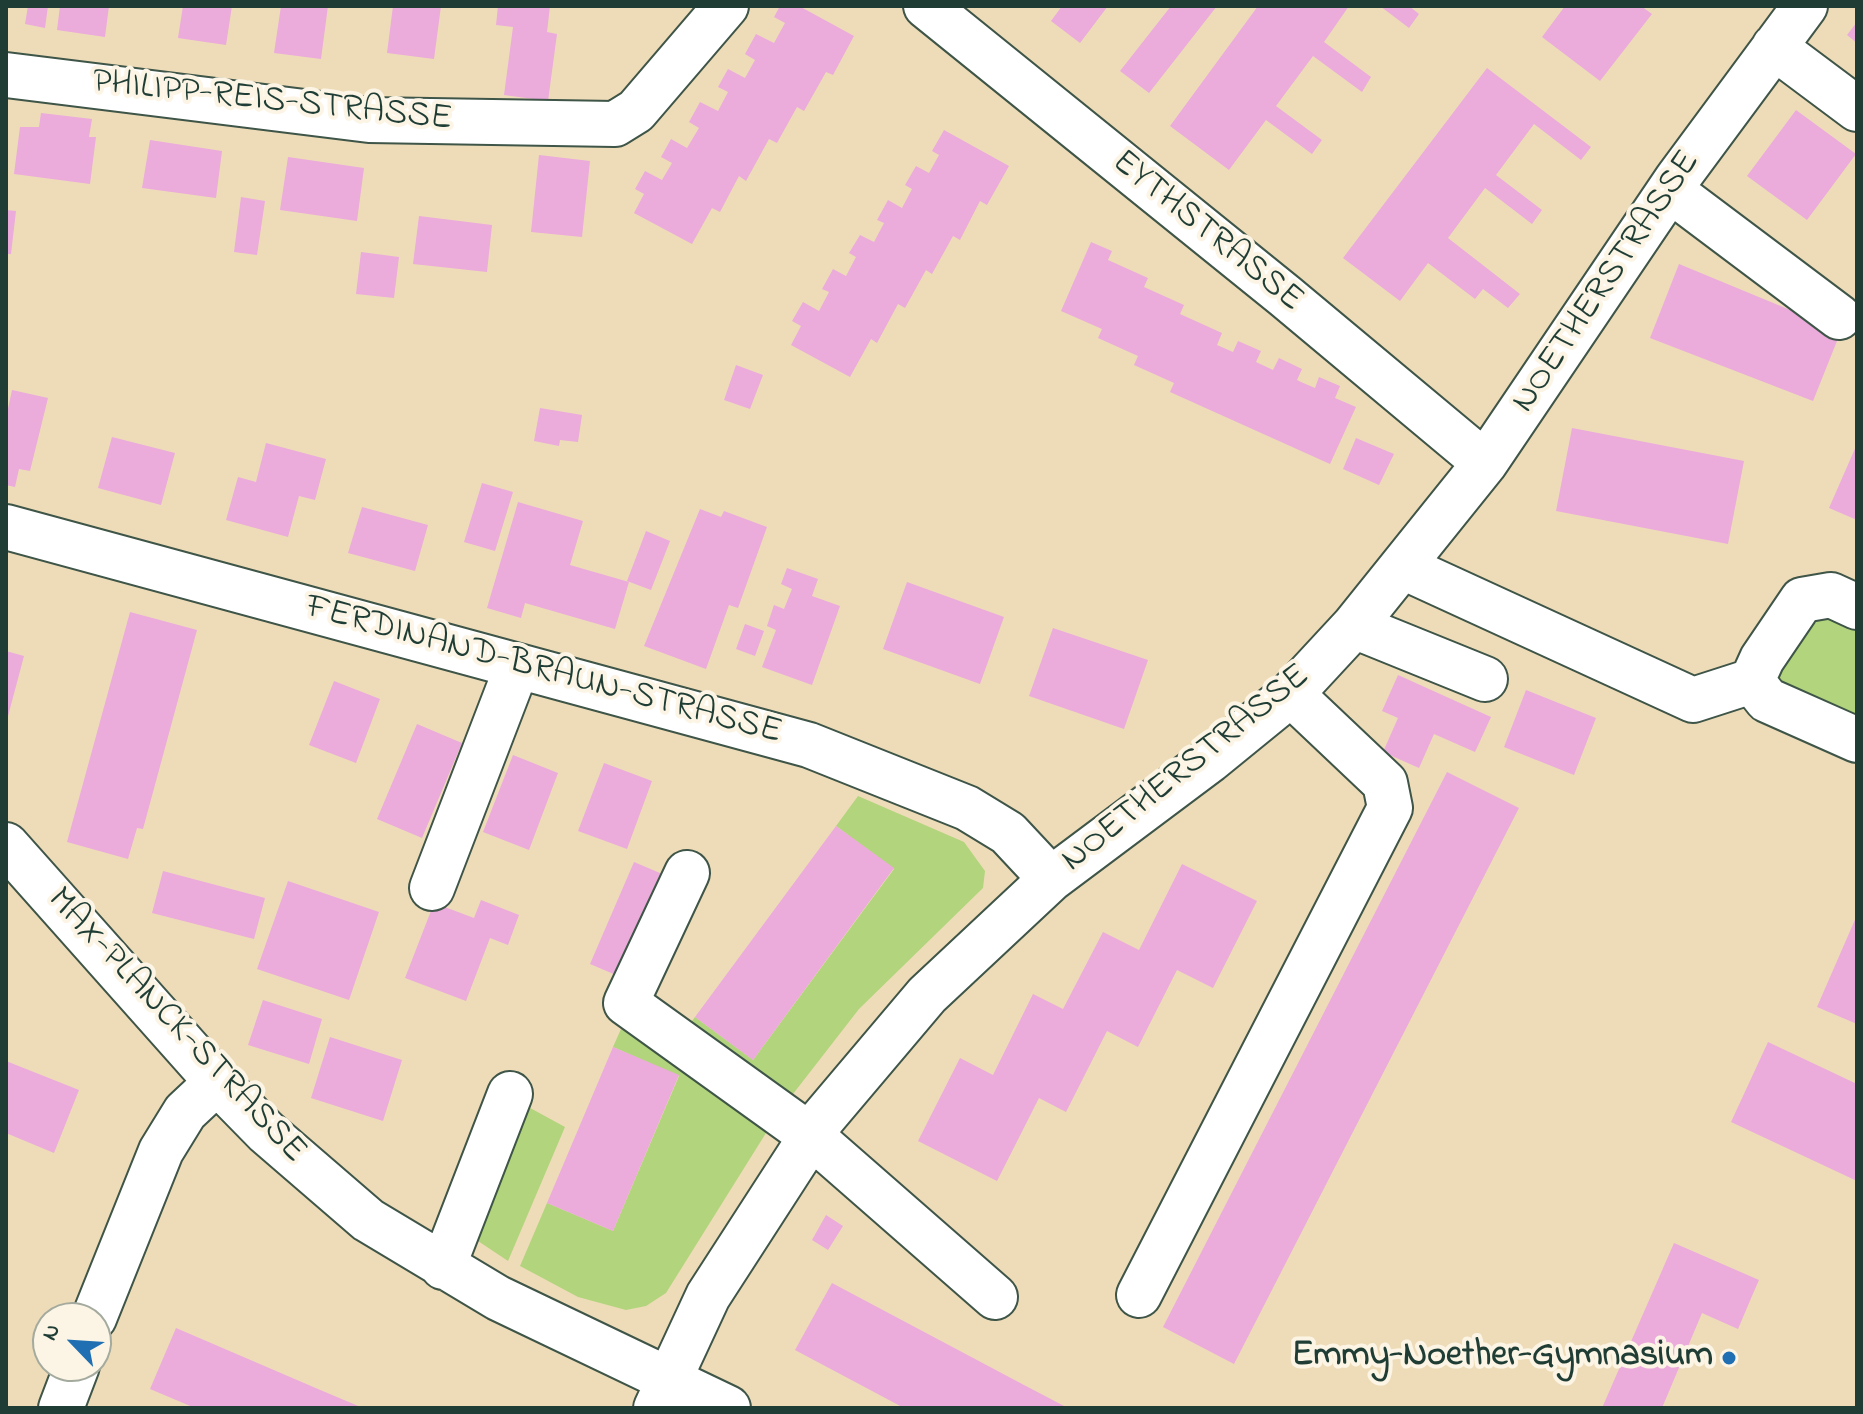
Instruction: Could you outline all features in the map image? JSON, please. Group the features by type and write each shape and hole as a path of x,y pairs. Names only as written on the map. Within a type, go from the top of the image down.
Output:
{"street":[{"name":"PHILIPP-REIS-STRASSE","path":"6,75 369,120 615,124 636,111 726,6"},
{"name":"EYTHSTRASSE","path":"926,6 1285,296 1485,463"},
{"name":"NOETHERSTRASSE","path":"663,1394 708,1296 811,1136 927,995 1051,879 1210,760 1291,694 1354,626 1485,463 1670,190 1805,6"},
{"path":"1774,47 1857,109"},
{"path":"1670,190 1839,317"},
{"name":"FERDINAND-BRAUN-STRASSE","path":"6,527 115,554 809,745 967,808 1008,833 1051,879"},
{"path":"1403,567 1693,700 1752,681 1762,659 1802,600 1831,595 1857,607"},
{"path":"1354,626 1485,679"},
{"path":"432,888 517,667"},
{"path":"1752,681 1767,700 1857,740"},
{"path":"1139,1295 1390,808 1385,783 1291,694"},
{"name":"MAX-PLANCK-STRASSE","path":"6,845 217,1082 266,1132 358,1212 443,1267 663,1394 728,1408"},
{"path":"687,873 626,1003 811,1136 995,1297"},
{"path":"100,1302 161,1151 185,1112 217,1082"},
{"path":"443,1267 510,1094"},
{"path":"61,1408 71,1382"}],"green space":[{"path":"1809,615 1857,618 1857,723 1777,681 1777,667"},
{"path":"858,796 964,842 985,871 983,888 859,1009 786,1103 686,1029 695,1017 753,1060 894,869 836,826"},
{"path":"625,1020 771,1125 666,1293 646,1306 626,1310 578,1297 520,1266 547,1203 613,1231 679,1076 613,1047"},
{"path":"521,1103 565,1127 508,1261 469,1235"}],"building":[{"path":"28,6 48,6 45,28 25,24"},
{"path":"60,6 109,6 105,37 57,30"},
{"path":"183,6 232,6 226,45 178,38"},
{"path":"281,6 328,6 321,59 274,53"},
{"path":"393,6 441,6 434,59 387,53"},
{"path":"498,6 550,6 547,32 557,34 548,101 504,95 513,27 496,25"},
{"path":"780,6 799,6 854,36 833,75 826,72 804,111 797,107 777,143 769,139 746,181 739,176 720,212 712,208 692,244 634,213 644,194 635,189 645,171 662,180 672,163 661,157 671,139 687,148 699,128 689,122 700,102 718,111 728,92 718,87 728,69 745,78 755,60 745,54 756,34 774,43 785,23 774,17"},
{"path":"1062,6 1108,6 1080,43 1051,21"},
{"path":"1171,6 1217,6 1149,93 1120,71"},
{"path":"1258,6 1349,6 1324,42 1371,77 1362,92 1313,56 1276,106 1322,140 1312,154 1266,120 1229,170 1170,126"},
{"path":"1380,6 1409,6 1419,14 1409,28"},
{"path":"1565,6 1641,6 1652,14 1600,81 1542,37"},
{"path":"1857,22 1857,43 1847,35"},
{"path":"1487,68 1591,147 1581,160 1534,124 1496,175 1542,210 1532,224 1485,188 1448,238 1520,294 1508,308 1483,289 1475,299 1428,263 1400,301 1343,258"},
{"path":"1796,110 1856,154 1807,220 1747,176"},
{"path":"41,113 92,119 89,137 96,137 90,184 14,174 20,127 39,127"},
{"path":"944,130 1009,166 987,205 980,201 960,240 953,236 932,274 926,270 905,308 898,304 877,343 871,339 850,377 791,345 801,326 792,321 803,302 819,311 829,292 822,289 833,269 846,276 856,257 849,253 860,235 874,242 884,223 877,220 888,200 902,208 912,189 905,185 916,166 929,173 939,155 932,151"},
{"path":"150,140 222,151 216,198 142,188"},
{"path":"539,155 590,161 582,237 531,232"},
{"path":"288,157 364,168 357,221 280,210"},
{"path":"241,197 265,201 257,255 234,252"},
{"path":"6,210 16,211 11,254 6,254"},
{"path":"419,216 492,225 487,272 413,264"},
{"path":"1091,242 1112,251 1108,260 1148,278 1144,287 1184,305 1180,314 1222,333 1217,345 1233,352 1238,341 1261,351 1256,362 1273,370 1279,358 1302,369 1297,380 1301,382 1315,388 1319,377 1340,386 1335,398 1356,407 1330,464 1170,392 1174,383 1134,365 1138,356 1098,338 1102,329 1061,311"},
{"path":"361,252 399,257 394,298 356,294"},
{"path":"1679,264 1841,331 1813,401 1650,338"},
{"path":"736,365 763,375 750,409 724,400"},
{"path":"12,390 48,398 30,471 19,469 15,487 6,485 6,418"},
{"path":"540,408 582,415 578,442 560,440 559,446 534,441"},
{"path":"1572,428 1744,461 1728,544 1556,511"},
{"path":"112,437 175,453 161,505 98,488"},
{"path":"1356,438 1394,454 1379,485 1343,469"},
{"path":"266,443 326,459 315,500 299,496 288,537 226,520 238,477 256,482"},
{"path":"1857,444 1857,520 1829,508"},
{"path":"482,483 513,492 495,551 464,542"},
{"path":"518,502 583,521 570,565 629,582 615,629 525,603 521,618 487,608"},
{"path":"362,507 428,525 415,571 348,553"},
{"path":"700,509 721,517 724,511 767,527 738,608 729,605 706,669 644,646"},
{"path":"646,531 670,541 651,590 627,581"},
{"path":"787,568 818,579 812,596 840,606 812,685 762,667 776,630 767,626 774,605 784,609 792,589 781,584"},
{"path":"907,582 1004,617 980,684 883,649"},
{"path":"130,612 197,630 143,829 137,828 128,859 67,842"},
{"path":"745,624 764,631 755,656 736,649"},
{"path":"1053,628 1148,660 1124,729 1029,696"},
{"path":"6,651 24,656 7,720 6,720"},
{"path":"1398,675 1491,717 1475,752 1434,734 1419,768 1383,752 1398,718 1382,711"},
{"path":"334,681 380,699 356,763 309,745"},
{"path":"1526,690 1596,718 1574,775 1504,747"},
{"path":"417,724 462,743 422,838 377,819"},
{"path":"513,755 558,773 529,850 483,832"},
{"path":"604,763 652,781 627,849 578,831"},
{"path":"1447,772 1519,808 1234,1364 1163,1327"},
{"path":"836,826 894,868 753,1060 695,1017"},
{"path":"634,862 667,876 623,978 590,964"},
{"path":"1182,864 1257,901 1213,988 1177,970 1138,1047 1107,1031 1066,1112 1039,1098 997,1181 918,1141 960,1058 993,1075 1033,994 1063,1009 1103,932 1139,950"},
{"path":"163,871 265,898 254,939 152,913"},
{"path":"288,881 379,912 349,1000 257,969"},
{"path":"481,900 519,915 508,945 490,938 466,1001 405,978 434,903 474,918"},
{"path":"1857,915 1857,1024 1817,1007"},
{"path":"263,1000 322,1019 309,1064 248,1045"},
{"path":"330,1037 402,1060 383,1121 311,1098"},
{"path":"1768,1042 1857,1084 1857,1181 1731,1122"},
{"path":"613,1047 679,1075 613,1231 547,1203"},
{"path":"6,1061 79,1090 54,1153 6,1133"},
{"path":"826,1215 843,1226 828,1250 812,1240"},
{"path":"1674,1243 1759,1280 1738,1329 1702,1313 1662,1408 1602,1408"},
{"path":"832,1283 1068,1408 904,1408 795,1350"},
{"path":"176,1328 363,1408 195,1408 150,1389"}],"place":[{"name":"Emmy-Noether-Gymnasium","path":"1729,1358"}]}
